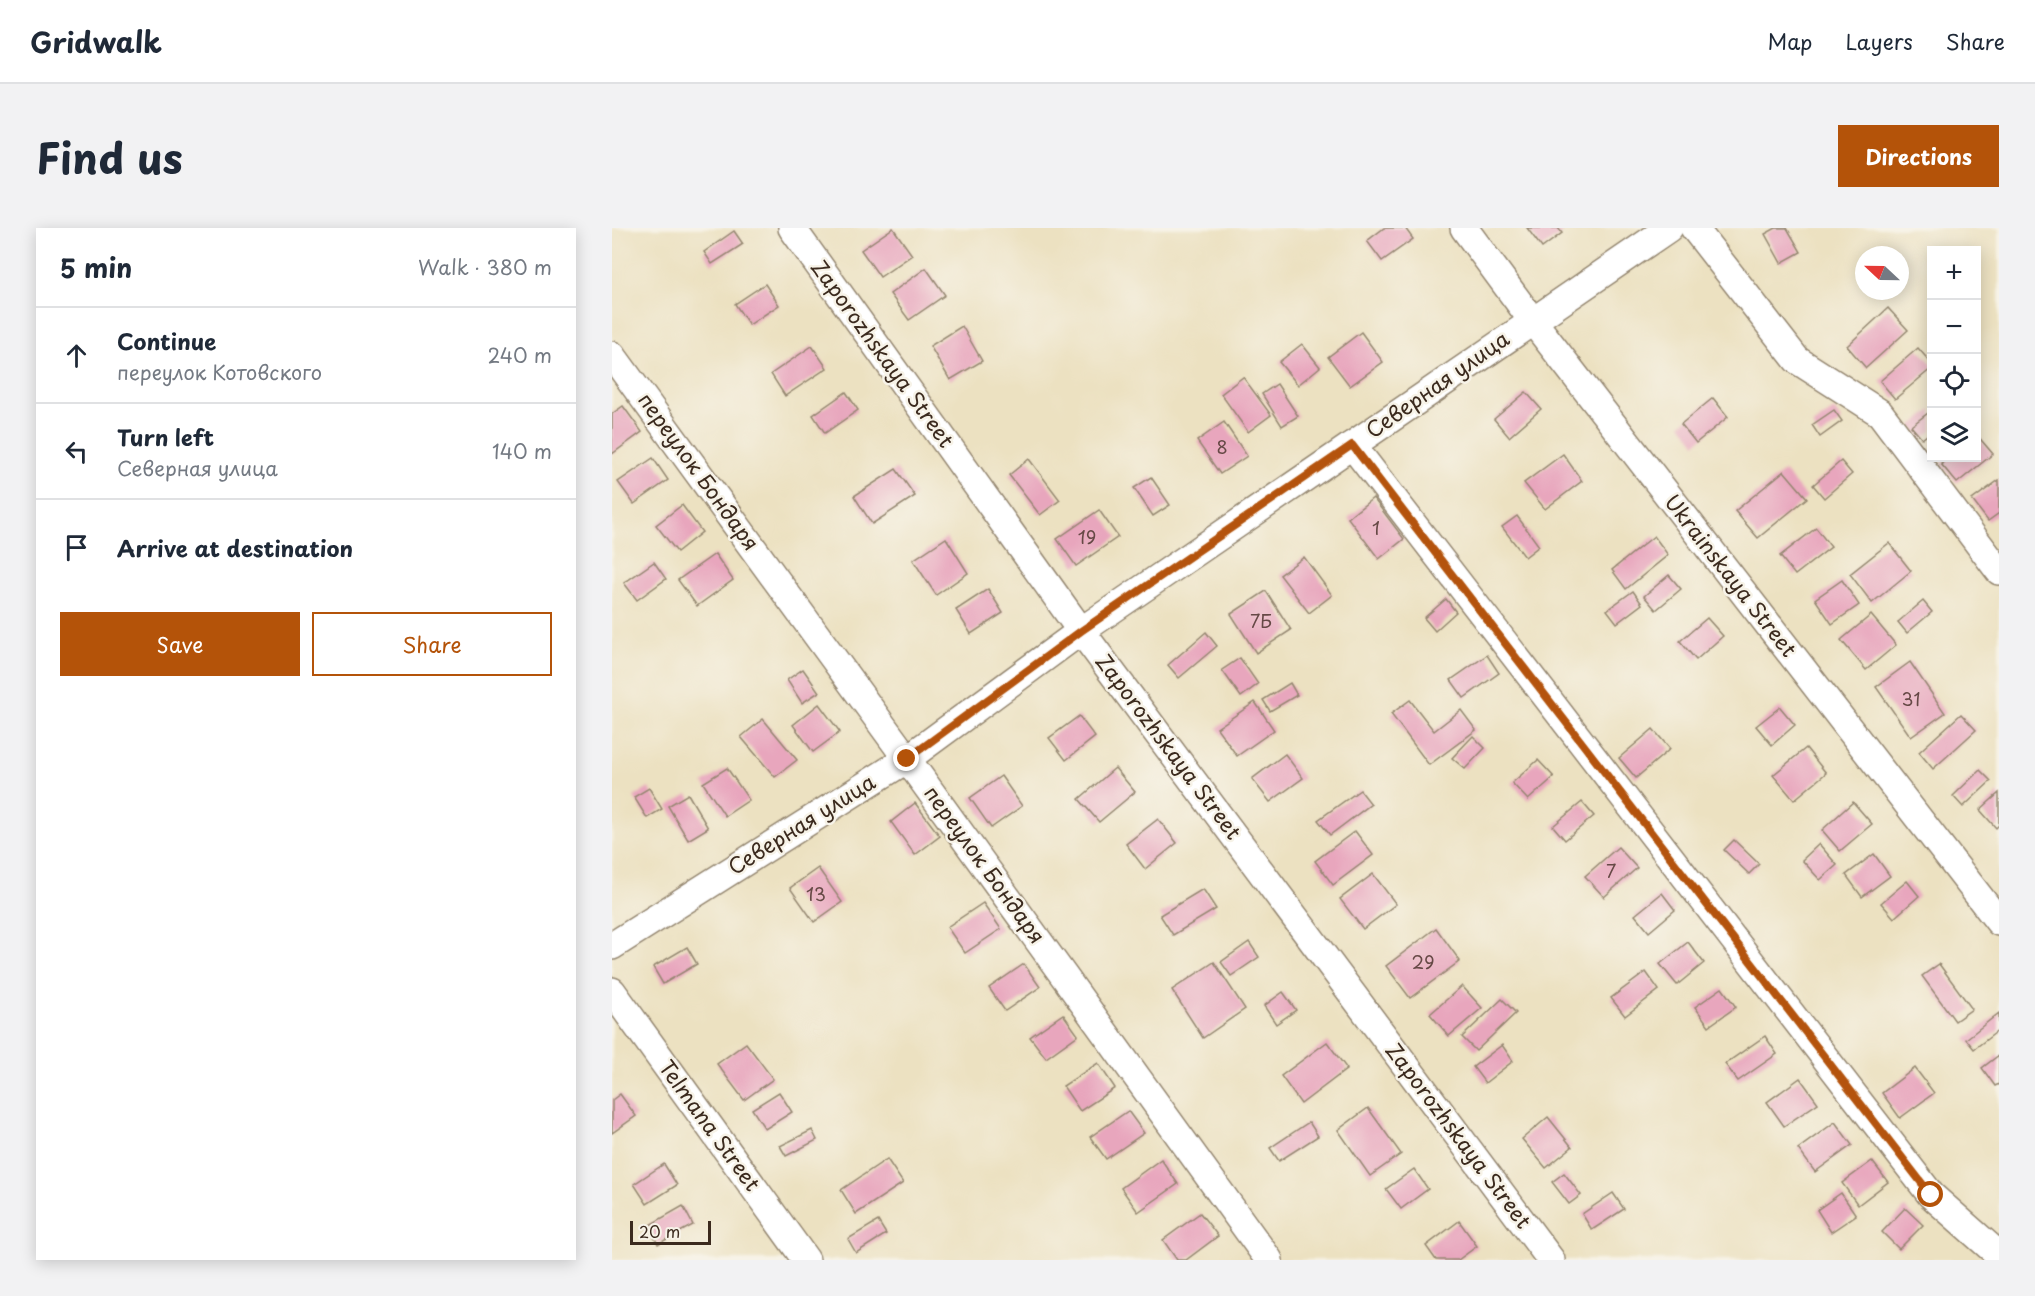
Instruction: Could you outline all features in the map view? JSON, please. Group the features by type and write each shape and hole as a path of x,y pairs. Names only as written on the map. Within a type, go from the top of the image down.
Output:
{"street":[{"name":"Zaporozhskaya Street","path":"792,228 1081,631 1551,1260"},
{"name":"Ukrainskaya Street","path":"1464,228 1532,320 1999,922"},
{"name":"Северная улица","path":"612,946 907,759 1081,631 1669,228"},
{"path":"1694,228 1797,360 1880,413 1999,571"},
{"name":"переулок Бондаря","path":"612,355 1269,1260"},
{"path":"1352,445 1931,1195 1999,1255"},
{"name":"Telmana Street","path":"612,991 806,1260"}],"building":[{"path":"893,228 912,255 880,277 861,250"},
{"path":"1384,228 1405,228 1413,239 1382,261 1367,241"},
{"path":"1527,228 1558,228 1562,233 1542,248"},
{"path":"1776,228 1787,228 1801,252 1781,263 1765,234"},
{"path":"734,231 743,244 712,264 704,252"},
{"path":"926,268 945,295 909,320 890,294"},
{"path":"765,284 779,305 749,325 735,304"},
{"path":"1888,308 1908,330 1866,368 1847,346"},
{"path":"962,326 982,361 950,380 930,346"},
{"path":"1361,332 1383,362 1350,386 1328,357"},
{"path":"1302,344 1320,367 1298,385 1279,362"},
{"path":"812,346 827,368 785,396 771,374"},
{"path":"1918,348 1927,358 1927,372 1895,399 1880,381"},
{"path":"1243,377 1271,415 1248,432 1221,394"},
{"path":"1277,384 1298,416 1282,426 1262,394"},
{"path":"846,392 858,410 825,433 813,415"},
{"path":"1526,392 1541,409 1509,437 1494,419"},
{"path":"1713,398 1728,417 1696,443 1681,424"},
{"path":"623,406 642,432 612,454 612,414"},
{"path":"1834,410 1842,421 1820,437 1812,425"},
{"path":"1927,414 1927,435 1922,439 1911,426"},
{"path":"1224,422 1247,456 1220,474 1197,441"},
{"path":"1981,440 1993,454 1957,483 1941,464 1944,462 1981,462"},
{"path":"1563,454 1582,481 1545,509 1524,483"},
{"path":"653,458 668,480 634,504 618,482"},
{"path":"1029,459 1060,500 1040,515 1009,475"},
{"path":"1841,461 1852,474 1824,498 1813,485"},
{"path":"896,469 915,496 872,524 854,496"},
{"path":"1784,471 1807,498 1758,538 1735,511"},
{"path":"1151,477 1170,505 1153,516 1134,488"},
{"path":"1999,480 1999,513 1988,521 1972,500"},
{"path":"1373,498 1404,539 1379,559 1348,518"},
{"path":"682,505 702,532 677,552 656,525"},
{"path":"1099,510 1118,537 1076,566 1057,539"},
{"path":"1517,516 1539,546 1525,557 1502,527"},
{"path":"1816,528 1831,547 1795,575 1780,556"},
{"path":"1654,536 1668,555 1626,589 1612,570"},
{"path":"946,538 968,573 936,595 913,560"},
{"path":"1889,543 1911,571 1872,603 1850,574"},
{"path":"715,554 733,580 697,606 678,580"},
{"path":"1304,557 1332,595 1309,613 1280,575"},
{"path":"654,562 666,579 637,600 624,583"},
{"path":"1669,575 1681,589 1656,610 1644,596"},
{"path":"1842,580 1859,605 1832,624 1815,599"},
{"path":"988,589 1003,613 971,634 956,610"},
{"path":"1266,591 1291,630 1256,653 1231,614"},
{"path":"1633,591 1642,604 1617,623 1607,610"},
{"path":"1446,599 1456,612 1435,631 1424,618"},
{"path":"1923,601 1932,612 1907,633 1898,622"},
{"path":"1871,615 1896,645 1866,670 1841,640"},
{"path":"1707,618 1723,636 1696,660 1680,641"},
{"path":"1206,632 1217,646 1179,678 1168,665"},
{"path":"1487,655 1499,673 1464,698 1451,680"},
{"path":"1240,658 1258,684 1241,697 1222,670"},
{"path":"1910,662 1945,713 1911,737 1876,687"},
{"path":"803,669 819,692 802,703 787,680"},
{"path":"1290,683 1297,695 1270,711 1263,700"},
{"path":"1410,700 1434,731 1461,710 1476,730 1429,765 1391,714"},
{"path":"1255,702 1274,730 1237,756 1217,728"},
{"path":"819,704 840,732 813,752 793,725"},
{"path":"1780,707 1795,725 1772,745 1756,726"},
{"path":"1961,714 1976,730 1933,769 1919,752"},
{"path":"1079,716 1095,737 1066,760 1049,738"},
{"path":"763,719 797,760 775,777 741,737"},
{"path":"1653,729 1670,749 1636,778 1619,758"},
{"path":"1473,736 1485,748 1465,769 1452,758"},
{"path":"1806,748 1826,773 1794,800 1773,775"},
{"path":"1285,754 1303,778 1270,802 1252,779"},
{"path":"1538,760 1554,777 1528,800 1512,783"},
{"path":"727,768 749,800 725,816 703,783"},
{"path":"1115,768 1135,792 1099,822 1079,799"},
{"path":"1980,770 1991,781 1963,807 1953,796"},
{"path":"1001,776 1022,806 991,828 970,798"},
{"path":"649,788 662,809 647,818 634,797"},
{"path":"1360,790 1371,804 1330,835 1318,820"},
{"path":"1999,793 1999,825 1996,828 1980,810"},
{"path":"688,794 708,828 688,840 668,806"},
{"path":"1582,802 1594,816 1565,840 1553,826"},
{"path":"1853,802 1872,824 1840,851 1822,830"},
{"path":"915,803 940,836 915,855 891,822"},
{"path":"1158,819 1177,843 1145,869 1126,844"},
{"path":"1355,831 1373,855 1333,885 1315,861"},
{"path":"1734,840 1759,864 1749,874 1724,850"},
{"path":"1819,844 1837,865 1820,880 1802,860"},
{"path":"1618,847 1637,868 1604,897 1585,876"},
{"path":"1874,854 1890,876 1862,897 1846,875"},
{"path":"818,868 842,902 814,922 790,888"},
{"path":"1373,874 1396,904 1363,929 1340,899"},
{"path":"1907,881 1919,896 1894,918 1881,903"},
{"path":"1203,889 1216,909 1173,935 1160,915"},
{"path":"1662,893 1675,910 1649,932 1635,915"},
{"path":"983,903 1001,929 965,953 947,927"},
{"path":"1436,928 1460,961 1410,998 1386,966"},
{"path":"1249,942 1259,957 1231,976 1221,962"},
{"path":"1688,942 1704,963 1677,985 1660,964"},
{"path":"687,947 697,964 663,984 653,967"},
{"path":"1214,962 1245,1009 1203,1038 1172,990"},
{"path":"1024,964 1040,987 1005,1011 989,988"},
{"path":"1939,964 1972,1009 1955,1021 1922,976"},
{"path":"1646,972 1659,990 1625,1016 1611,998"},
{"path":"1462,986 1482,1008 1449,1036 1430,1014"},
{"path":"1722,988 1736,1007 1709,1026 1695,1007"},
{"path":"1283,992 1296,1010 1276,1024 1264,1006"},
{"path":"1502,999 1516,1013 1476,1051 1462,1037"},
{"path":"1999,1013 1999,1030 1974,1049 1966,1039"},
{"path":"1063,1014 1078,1035 1046,1058 1030,1037"},
{"path":"1765,1036 1777,1054 1738,1081 1725,1064"},
{"path":"1327,1042 1347,1069 1301,1104 1281,1076"},
{"path":"746,1043 773,1079 744,1100 717,1064"},
{"path":"1502,1045 1513,1061 1485,1083 1473,1067"},
{"path":"1999,1055 1999,1084 1995,1086 1982,1068"},
{"path":"1098,1063 1115,1088 1080,1111 1063,1086"},
{"path":"1915,1068 1934,1093 1900,1118 1882,1093"},
{"path":"1800,1078 1818,1103 1784,1126 1767,1102"},
{"path":"779,1092 792,1112 765,1129 752,1109"},
{"path":"620,1094 636,1116 612,1133 612,1100"},
{"path":"1368,1108 1401,1154 1370,1176 1338,1130"},
{"path":"1128,1111 1144,1133 1106,1159 1090,1137"},
{"path":"1548,1117 1572,1147 1546,1168 1522,1139"},
{"path":"1309,1122 1318,1136 1279,1161 1270,1148"},
{"path":"1835,1122 1852,1145 1815,1172 1798,1149"},
{"path":"812,1130 817,1140 786,1156 780,1146"},
{"path":"887,1159 903,1183 856,1214 841,1190"},
{"path":"1161,1159 1178,1184 1138,1212 1121,1188"},
{"path":"1872,1161 1888,1182 1858,1205 1842,1183"},
{"path":"664,1164 677,1185 647,1204 634,1184"},
{"path":"1414,1169 1428,1189 1401,1209 1386,1189"},
{"path":"1564,1173 1581,1195 1569,1204 1552,1182"},
{"path":"1613,1193 1624,1209 1592,1230 1582,1214"},
{"path":"1841,1193 1856,1215 1831,1232 1817,1210"},
{"path":"683,1206 693,1225 658,1244 648,1226"},
{"path":"1905,1208 1923,1225 1899,1249 1882,1232"},
{"path":"1200,1213 1218,1236 1186,1260 1177,1260 1163,1240"},
{"path":"878,1221 886,1234 856,1253 848,1239"},
{"path":"1459,1221 1477,1246 1458,1260 1436,1260 1426,1246"}],"route":[{"path":"907,759 1081,631 1352,445 1931,1195"}]}
